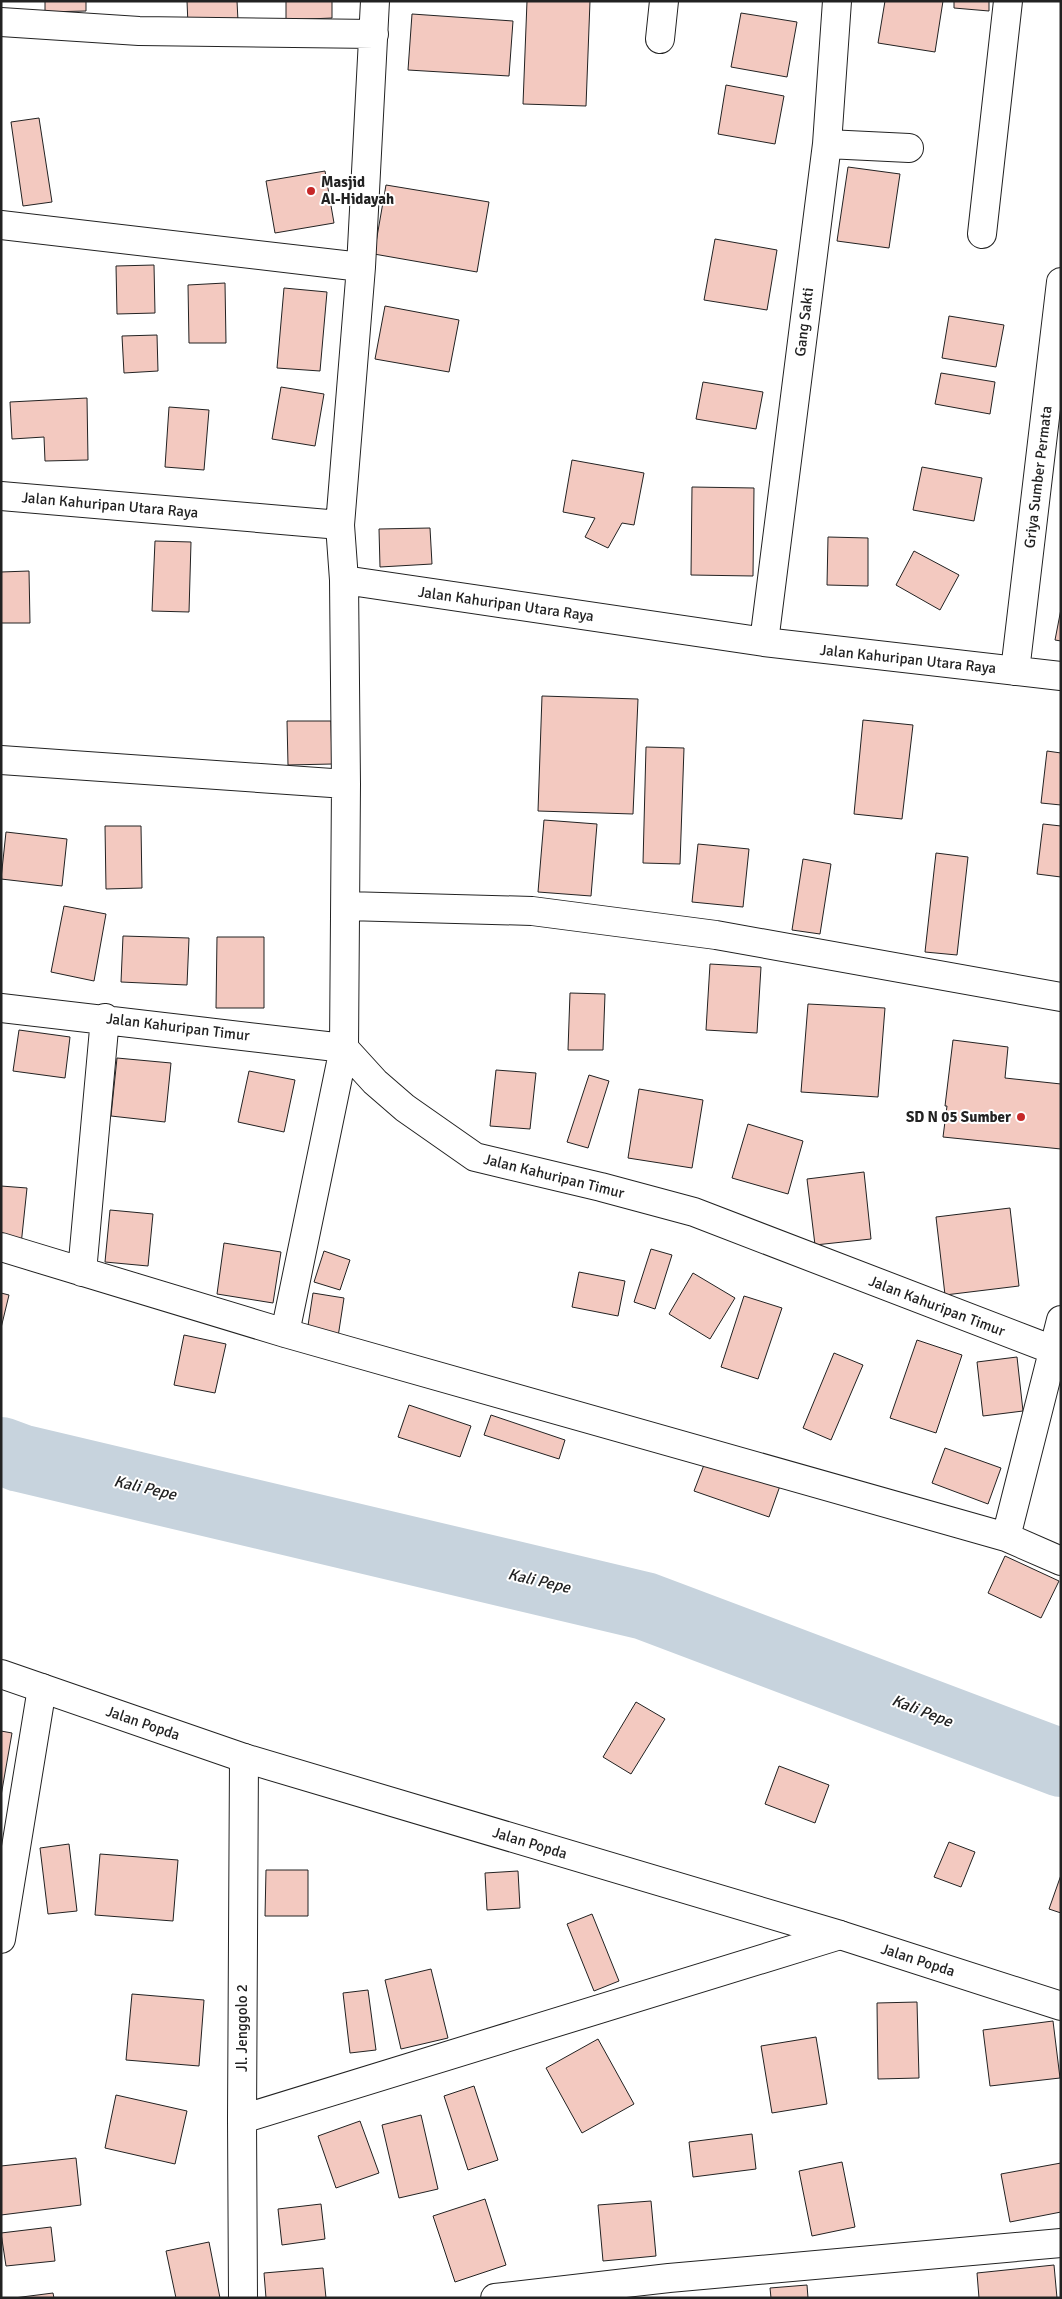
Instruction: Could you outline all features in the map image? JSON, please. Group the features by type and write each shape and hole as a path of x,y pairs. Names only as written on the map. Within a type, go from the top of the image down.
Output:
{"street":[{"path":"285,1334 344,1048 346,784 344,580 340,525 361,267 375,1"},
{"path":"660,39 664,1"},
{"name":"Gang Sakti","path":"764,642 826,144 837,1"},
{"path":"982,234 1008,1"},
{"path":"1,22 139,31 374,34"},
{"path":"826,144 909,148"},
{"path":"1,225 361,267"},
{"name":"Griya Sumber Permata","path":"1015,671 1061,282"},
{"name":"Jalan Kahuripan Utara Raya","path":"1,496 340,525"},
{"name":"Jalan Kahuripan Utara Raya","path":"344,580 764,642 1061,676"},
{"path":"1,760 346,784"},
{"path":"346,906 532,911 716,935 1061,997"},
{"name":"Jalan Kahuripan Timur","path":"2,1010 106,1018 344,1048 375,1082 405,1108 475,1157 601,1187 694,1212 1057,1352"},
{"path":"82,1272 106,1018"},
{"path":"1,1247 285,1334 1006,1537 1061,1561"},
{"path":"1006,1537 1057,1352 1061,1320"},
{"name":"Jalan Popda","path":"1,1674 244,1758 840,1935 1061,2006"},
{"path":"1,1939 9,1848 42,1688"},
{"name":"Jl. Jenggolo 2","path":"243,2298 244,1758"},
{"path":"242,2119 840,1935"},
{"path":"495,2298 671,2288 1061,2243"}],"building":[{"path":"45,1 86,1 86,11 45,12"},
{"path":"187,1 237,1 238,21 188,25"},
{"path":"286,1 332,1 332,18 286,20"},
{"path":"527,1 590,1 586,106 523,104"},
{"path":"885,1 943,1 935,52 878,43"},
{"path":"954,1 989,1 989,11 954,8"},
{"path":"741,13 797,22 787,77 731,67"},
{"path":"412,14 513,21 509,76 408,70"},
{"path":"726,85 784,96 775,144 718,134"},
{"path":"39,118 52,202 23,206 11,122"},
{"path":"848,167 900,174 889,248 837,241"},
{"path":"325,171 334,223 275,233 266,181"},
{"path":"386,185 489,202 477,272 374,254"},
{"path":"715,239 777,250 767,310 704,300"},
{"path":"154,265 155,313 117,314 116,266"},
{"path":"225,283 226,343 189,343 188,285"},
{"path":"284,288 327,292 320,371 277,368"},
{"path":"385,306 459,320 449,372 375,359"},
{"path":"949,316 1004,325 996,367 942,358"},
{"path":"157,335 158,371 124,373 122,336"},
{"path":"941,373 995,382 990,414 935,404"},
{"path":"703,382 763,392 756,429 696,419"},
{"path":"281,387 324,394 315,446 272,439"},
{"path":"87,398 88,460 45,461 44,437 12,439 10,402"},
{"path":"169,407 209,410 204,470 165,467"},
{"path":"572,460 644,473 634,525 622,523 608,548 585,537 595,518 563,512"},
{"path":"922,467 982,478 974,521 913,510"},
{"path":"692,487 754,488 753,576 691,575"},
{"path":"430,528 432,564 380,567 379,529"},
{"path":"828,537 868,538 868,586 827,585"},
{"path":"155,541 191,542 189,612 152,611"},
{"path":"914,551 959,575 940,610 896,585"},
{"path":"29,571 30,623 1,623 1,572"},
{"path":"1061,609 1061,641 1055,640"},
{"path":"542,696 638,699 633,814 538,811"},
{"path":"863,720 913,725 902,819 854,814"},
{"path":"287,721 331,721 332,764 288,765"},
{"path":"646,747 684,748 680,864 643,863"},
{"path":"1047,751 1061,753 1061,805 1041,803"},
{"path":"544,820 597,824 591,896 538,892"},
{"path":"1043,824 1061,826 1061,877 1037,874"},
{"path":"105,826 141,826 142,888 106,889"},
{"path":"6,832 67,839 62,886 1,879"},
{"path":"698,844 749,849 743,907 692,902"},
{"path":"936,853 968,857 957,955 925,952"},
{"path":"803,859 831,864 820,934 792,930"},
{"path":"64,906 106,914 94,981 51,972"},
{"path":"123,936 189,938 187,985 121,982"},
{"path":"217,937 264,937 264,1008 216,1008"},
{"path":"710,964 761,967 757,1033 706,1030"},
{"path":"570,993 605,994 603,1050 568,1050"},
{"path":"808,1004 885,1008 878,1097 801,1092"},
{"path":"19,1030 70,1037 65,1078 13,1071"},
{"path":"953,1040 1008,1047 1005,1078 1061,1084 1061,1149 943,1137"},
{"path":"117,1058 171,1063 165,1122 111,1116"},
{"path":"496,1070 536,1073 530,1129 490,1126"},
{"path":"249,1071 295,1080 284,1132 238,1122"},
{"path":"589,1075 609,1081 588,1148 567,1142"},
{"path":"639,1089 703,1100 692,1168 628,1158"},
{"path":"748,1124 803,1141 788,1194 732,1178"},
{"path":"864,1172 871,1239 815,1245 807,1179"},
{"path":"1,1186 27,1188 21,1245 1,1243"},
{"path":"1010,1208 1019,1286 945,1295 936,1217"},
{"path":"110,1210 153,1214 148,1266 105,1262"},
{"path":"224,1243 281,1252 273,1303 217,1294"},
{"path":"651,1249 672,1255 655,1309 634,1302"},
{"path":"324,1251 350,1260 340,1290 314,1282"},
{"path":"579,1272 625,1281 618,1316 572,1307"},
{"path":"693,1273 735,1298 710,1339 669,1314"},
{"path":"1,1293 9,1295 1,1328"},
{"path":"313,1293 344,1298 338,1337 307,1332"},
{"path":"744,1296 782,1308 758,1379 721,1367"},
{"path":"184,1335 226,1344 215,1393 174,1385"},
{"path":"917,1340 962,1355 936,1433 890,1418"},
{"path":"834,1353 863,1365 831,1440 803,1428"},
{"path":"1017,1357 1023,1411 983,1416 977,1362"},
{"path":"409,1405 471,1426 460,1457 398,1437"},
{"path":"491,1415 565,1440 559,1459 484,1435"},
{"path":"945,1448 1001,1468 988,1504 932,1483"},
{"path":"707,1457 781,1483 769,1517 694,1491"},
{"path":"1005,1556 1059,1581 1041,1618 988,1593"},
{"path":"636,1702 665,1719 631,1774 603,1757"},
{"path":"1,1731 12,1733 1,1796"},
{"path":"779,1766 829,1785 815,1823 765,1804"},
{"path":"949,1842 975,1852 961,1887 934,1877"},
{"path":"69,1844 77,1911 48,1914 40,1848"},
{"path":"100,1854 178,1860 173,1921 95,1915"},
{"path":"266,1870 308,1870 308,1916 265,1916"},
{"path":"518,1871 520,1908 487,1910 485,1873"},
{"path":"1061,1875 1061,1913 1049,1909"},
{"path":"592,1914 619,1981 594,1991 567,1924"},
{"path":"431,1969 448,2038 401,2049 385,1980"},
{"path":"368,1990 376,2050 350,2053 343,1993"},
{"path":"132,1994 204,2000 199,2066 126,2060"},
{"path":"917,2002 919,2078 878,2079 877,2003"},
{"path":"1053,2021 1060,2078 990,2086 983,2030"},
{"path":"816,2037 827,2104 772,2113 761,2046"},
{"path":"598,2039 634,2104 582,2133 546,2068"},
{"path":"474,2086 498,2160 468,2170 444,2096"},
{"path":"116,2095 187,2111 175,2164 105,2148"},
{"path":"421,2115 438,2189 399,2198 382,2125"},
{"path":"360,2121 379,2173 336,2188 318,2136"},
{"path":"752,2134 756,2169 693,2177 689,2142"},
{"path":"76,2158 81,2205 1,2215 1,2166"},
{"path":"842,2162 855,2227 812,2236 799,2171"},
{"path":"1061,2163 1061,2212 1010,2222 1001,2174"},
{"path":"485,2199 506,2265 455,2282 433,2216"},
{"path":"651,2201 656,2256 603,2261 598,2205"},
{"path":"321,2204 325,2239 282,2245 278,2209"},
{"path":"51,2227 55,2261 6,2266 1,2233"},
{"path":"209,2242 220,2298 176,2298 166,2251"},
{"path":"1054,2265 1057,2298 979,2298 977,2273"},
{"path":"323,2268 326,2298 266,2298 264,2273"},
{"path":"807,2285 808,2298 771,2298 770,2288"},
{"path":"53,2293 54,2298 14,2298"}],"waterway":[{"name":"Kali Pepe","path":"1,1451 20,1458 645,1606 1061,1763"}],"place":[{"name":"Masjid Al-Hidayah","path":"311,191"},
{"name":"SD N 05 Sumber","path":"1021,1117"}]}
